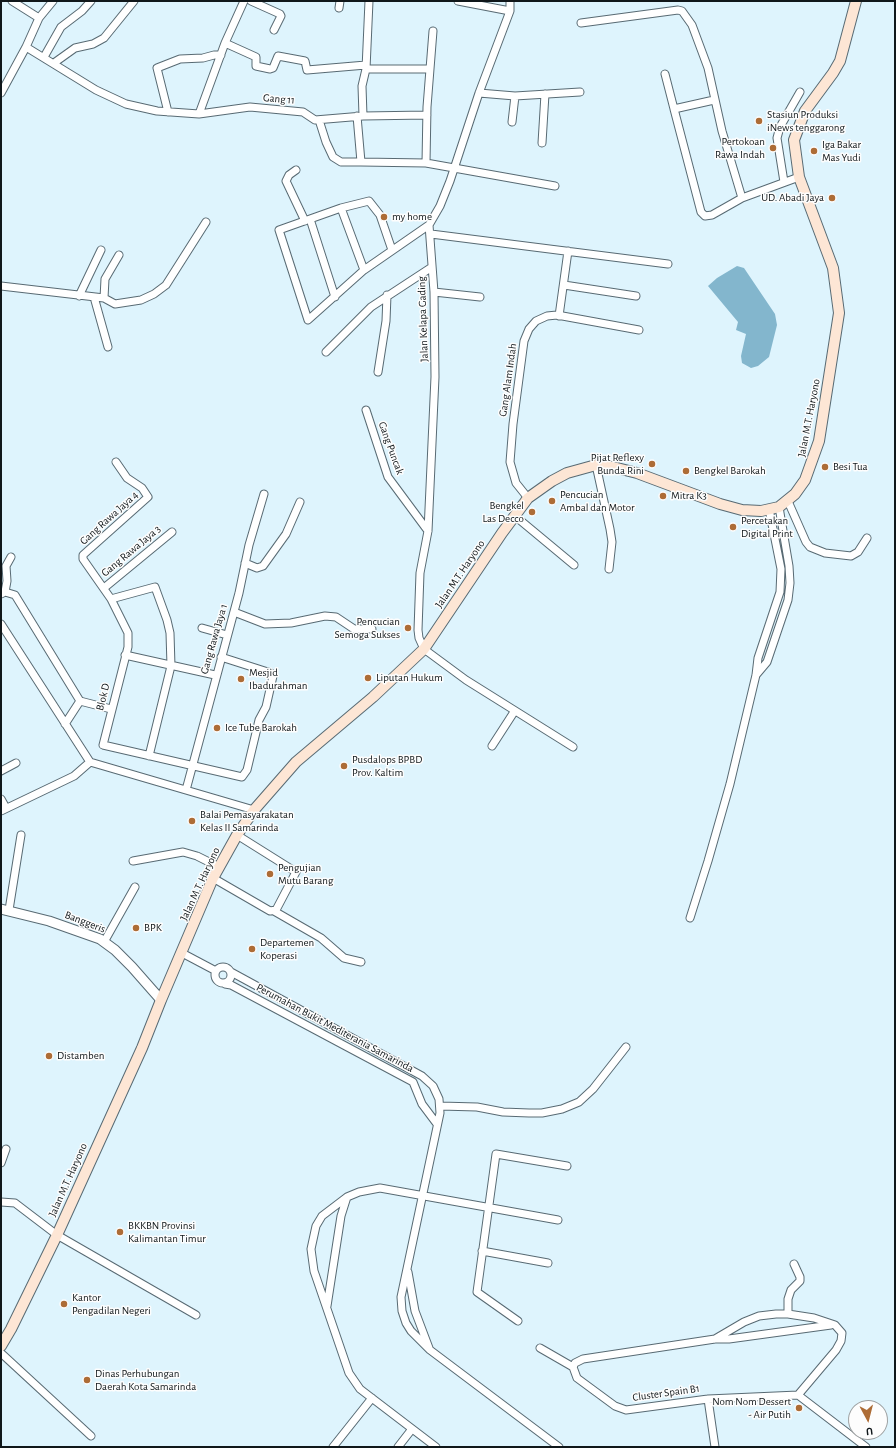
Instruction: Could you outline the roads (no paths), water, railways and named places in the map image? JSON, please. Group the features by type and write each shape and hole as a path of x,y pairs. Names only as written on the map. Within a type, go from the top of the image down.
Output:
{"main road":[{"name":"Jalan M.T. Haryono","path":"1,1346 11,1329 57,1235 142,1048 213,878 237,835 254,810 296,762 373,697 424,649 528,498 552,481 567,473 596,465 613,467 637,473 720,504 742,510 761,511 779,507 795,494 805,480 819,441 839,314 837,292 829,254 799,177 794,140 798,125 805,111 833,73 840,60 856,1"}],"street":[{"path":"12,1 39,18"},
{"path":"1,93 26,47 39,18 53,1"},
{"path":"44,57 61,27 82,11 91,1"},
{"path":"54,63 75,48 93,44 104,38 134,1"},
{"path":"199,114 225,43 244,1"},
{"path":"251,1 280,14 281,16 274,30"},
{"path":"361,162 360,116 362,86 366,67 369,1"},
{"path":"458,1 510,10"},
{"path":"392,250 380,214 372,203 365,201 341,208 279,231 308,320 364,270 429,225 440,206 454,168 479,93 510,10 510,1"},
{"path":"581,23 678,10 682,11 692,25 708,68 714,100 742,198"},
{"path":"426,163 429,69 433,31"},
{"path":"225,43 256,57 256,66 271,70 278,56 305,61 307,70 366,67 429,69"},
{"name":"Gang 11","path":"26,47 96,90 126,104 157,112 199,114 250,107 303,112 312,120 319,120"},
{"path":"168,112 156,68 180,59 203,58 214,54 221,55"},
{"path":"665,74 701,212 704,216 712,215 742,198 799,177"},
{"path":"479,93 515,96 580,92"},
{"path":"784,182 777,138 780,127 800,92"},
{"path":"542,143 545,94"},
{"path":"512,122 515,96"},
{"path":"674,109 714,100"},
{"path":"427,114 360,116 319,120 333,157 341,162 426,163 555,186"},
{"path":"296,170 289,175 286,181 307,220 335,297"},
{"path":"341,208 364,270"},
{"path":"1,286 104,298 115,304 141,300 160,290 166,285 181,264 206,222"},
{"name":"Jalan Kelapa Gading","path":"424,649 419,638 418,630 420,573 428,531 435,377 434,292 431,234 429,225"},
{"path":"431,234 668,264"},
{"path":"79,296 101,250"},
{"path":"559,316 568,251"},
{"path":"104,298 105,279 119,255"},
{"path":"326,352 371,307 387,295 432,267"},
{"path":"564,285 636,296"},
{"path":"434,292 480,297"},
{"path":"378,372 386,321 387,295"},
{"path":"94,297 108,347"},
{"name":"Gang Alam Indah","path":"528,498 516,483 510,462 513,424 524,341 530,329 536,321 547,316 559,316 639,330"},
{"name":"Gang Puncak","path":"366,410 388,477 428,531"},
{"name":"Gang Rawa Jaya 4","path":"83,555 148,497 142,488 127,478 116,462"},
{"path":"596,465 612,542 609,569"},
{"name":"Gang Rawa Jaya 1","path":"186,790 264,494"},
{"path":"788,499 806,542 810,547 825,553 851,556 858,552 867,538"},
{"path":"245,563 257,568 262,566 286,534 300,502"},
{"path":"756,675 767,662 788,600 790,578 779,507"},
{"path":"690,918 728,791 756,675 758,658 776,609 781,585 781,569 769,510"},
{"path":"515,516 574,565"},
{"name":"Gang Rawa Jaya 3","path":"104,588 172,532"},
{"name":"Blok D","path":"83,555 83,559 111,599 128,633 128,647 103,745 149,756"},
{"path":"11,556 6,566 7,581 3,593 15,595 80,701 111,710"},
{"path":"111,599 150,587 157,588 170,632 171,666 149,756 238,778 245,775 259,720 266,707 273,679 271,673 221,657"},
{"path":"234,612 265,624 291,623 325,616 336,617 354,629 372,629"},
{"path":"1,624 90,762 254,810"},
{"path":"202,628 227,635"},
{"path":"424,649 466,680 514,712 573,747"},
{"path":"125,655 215,676"},
{"path":"65,724 80,701"},
{"path":"492,746 514,712"},
{"path":"1,799 3,809 74,776 90,762"},
{"path":"1,771 16,763"},
{"path":"5,910 21,835"},
{"path":"237,835 296,872 274,911"},
{"path":"133,861 183,852 197,856 219,867"},
{"path":"213,878 321,938 344,958 361,962"},
{"path":"104,942 135,887"},
{"name":"Banggeris","path":"5,910 76,930 104,942 132,967 161,1000"},
{"name":"Perumahan Bukit Mediterania Samarinda","path":"182,953 216,971"},
{"name":"Perumahan Bukit Mediterania Samarinda","path":"216,971 224,967 231,972"},
{"name":"Perumahan Bukit Mediterania Samarinda","path":"216,971 216,980 220,984 228,984 413,1082 422,1104 437,1124"},
{"path":"228,984 232,977 231,972"},
{"path":"231,972 420,1075 433,1086 440,1106 423,1196 407,1263 401,1297 402,1311 411,1331 430,1350 559,1447"},
{"path":"440,1106 476,1107 503,1112 528,1113 542,1113 562,1109 580,1102 593,1089 626,1047"},
{"path":"413,1082 416,1076 420,1075"},
{"path":"1,1162 6,1149"},
{"path":"518,1321 477,1292 496,1154 567,1166"},
{"path":"436,1447 360,1389 350,1373 314,1271 311,1248 312,1237 322,1216 347,1197 359,1192 380,1188 558,1220"},
{"path":"327,1306 341,1216 347,1197"},
{"path":"1,1202 15,1203 57,1235 196,1314"},
{"path":"482,1251 548,1263"},
{"path":"407,1263 415,1311 430,1350"},
{"path":"788,1314 788,1299 791,1290 800,1281 800,1277 794,1264"},
{"path":"715,1339 725,1331 751,1319 776,1314 788,1314 814,1318 835,1325 842,1333 841,1341 836,1350 798,1395 866,1447"},
{"path":"540,1348 573,1367 574,1363 583,1359 715,1339 729,1339 835,1325"},
{"path":"1,1353 91,1436"},
{"name":"Cluster Spain B1","path":"573,1367 574,1374 577,1378 615,1406 626,1410 708,1399 798,1395"},
{"path":"334,1447 372,1398"},
{"path":"708,1399 715,1447"},
{"path":"398,1447 412,1428"}],"water":[{"path":"737,266 744,268 775,314 777,325 769,357 758,366 751,368 742,363 741,356 746,334 736,330 738,322 708,286 717,278"}],"place":[{"name":"Stasiun Produksi iNews tenggarong","path":"759,121"},
{"name":"Pertokoan Rawa Indah","path":"773,148"},
{"name":"Iga Bakar Mas Yudi","path":"814,151"},
{"name":"UD. Abadi Jaya","path":"832,198"},
{"name":"my home","path":"384,217"},
{"name":"Pijat Reflexy Bunda Rini","path":"652,464"},
{"name":"Besi Tua","path":"825,467"},
{"name":"Bengkel Barokah","path":"686,471"},
{"name":"Mitra K3","path":"663,496"},
{"name":"Pencucian Ambal dan Motor","path":"552,501"},
{"name":"Bengkel Las Decco","path":"532,512"},
{"name":"Percetakan Digital Print","path":"733,527"},
{"name":"Pencucian Semoga Sukses","path":"408,628"},
{"name":"Liputan Hukum","path":"368,678"},
{"name":"Mesjid Ibadurahman","path":"241,679"},
{"name":"Ice Tube Barokah","path":"217,728"},
{"name":"Pusdalops BPBD Prov. Kaltim","path":"344,766"},
{"name":"Balai Pemasyarakatan Kelas II Samarinda","path":"192,821"},
{"name":"Pengujian Mutu Barang","path":"270,874"},
{"name":"BPK","path":"136,928"},
{"name":"Departemen Koperasi","path":"252,949"},
{"name":"Distamben","path":"49,1056"},
{"name":"BKKBN Provinsi Kalimantan Timur","path":"120,1232"},
{"name":"Kantor Pengadilan Negeri","path":"64,1304"},
{"name":"Dinas Perhubungan Daerah Kota Samarinda","path":"87,1380"},
{"name":"Nom Nom Dessert - Air Putih","path":"799,1408"}]}
